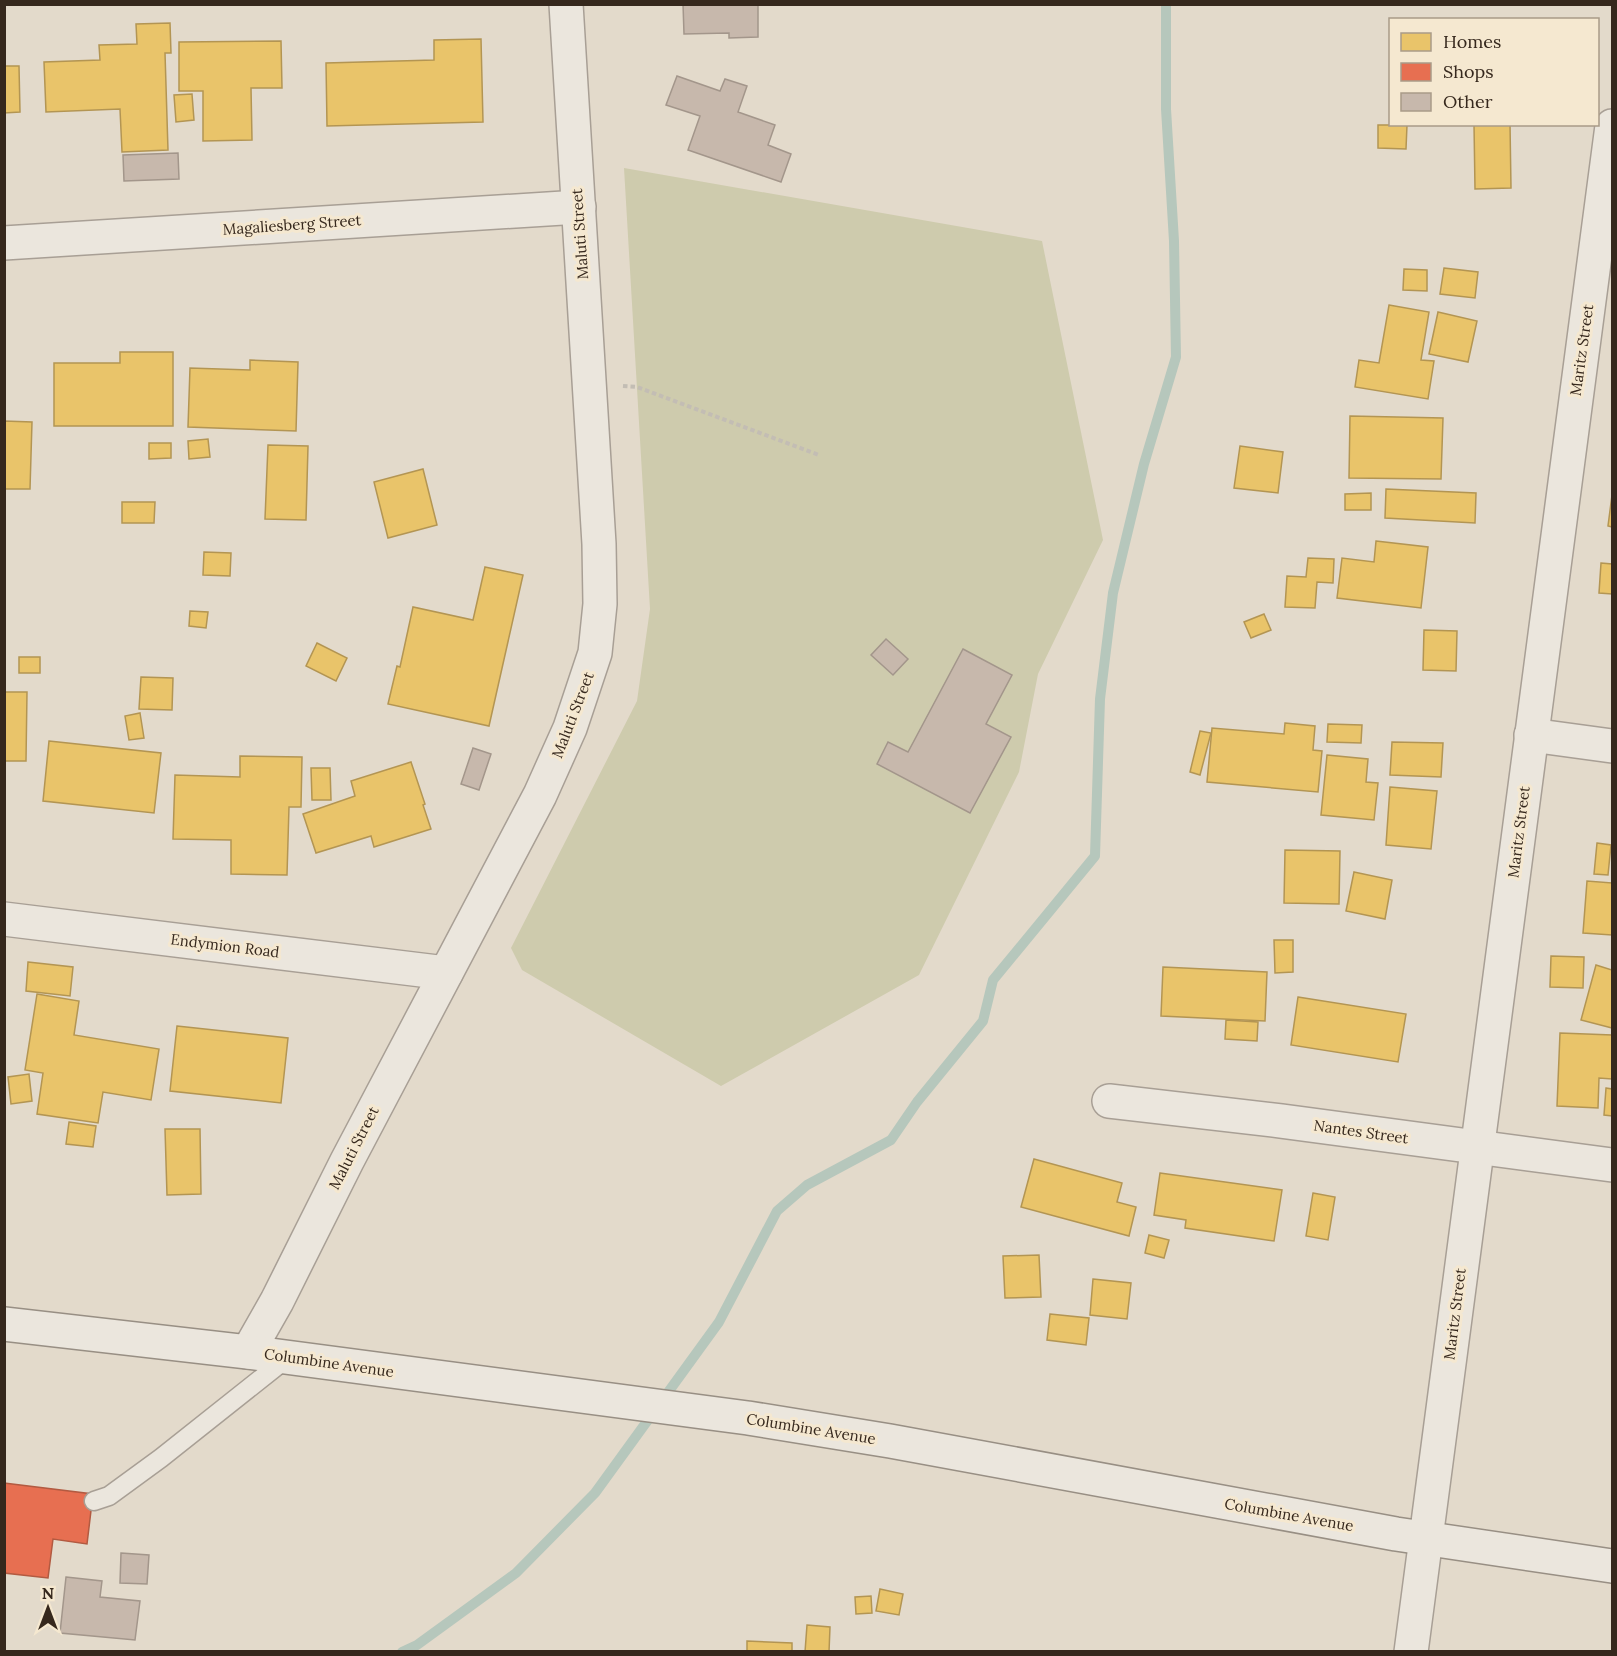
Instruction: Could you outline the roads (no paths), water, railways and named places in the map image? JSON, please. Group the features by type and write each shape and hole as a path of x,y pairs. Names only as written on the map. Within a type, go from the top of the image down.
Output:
{"street":[{"name":"Maluti Street","path":"248,1352 277,1301 347,1161 540,795 570,728 595,653 600,604 599,544 566,4"},
{"name":"Maritz Street","path":"1411,1652 1612,126"},
{"name":"Magaliesberg Street","path":"4,243 579,207"},
{"path":"1531,735 1612,746"},
{"name":"Endymion Road","path":"4,919 446,974"},
{"name":"Nantes Street","path":"1108,1101 1281,1121 1477,1149 1612,1165"},
{"name":"Columbine Avenue","path":"4,1323 248,1352 748,1418 890,1441 1427,1539 1612,1566"}],"lane":[{"path":"94,1502 109,1496 161,1458 288,1358"}],"waterway":[{"path":"402,1652 417,1645 516,1573 595,1493 719,1322 777,1211 807,1185 891,1140 917,1102 983,1021 993,980 1095,856 1100,699 1113,593 1144,464 1176,357 1174,241 1166,109 1166,4"}]}
